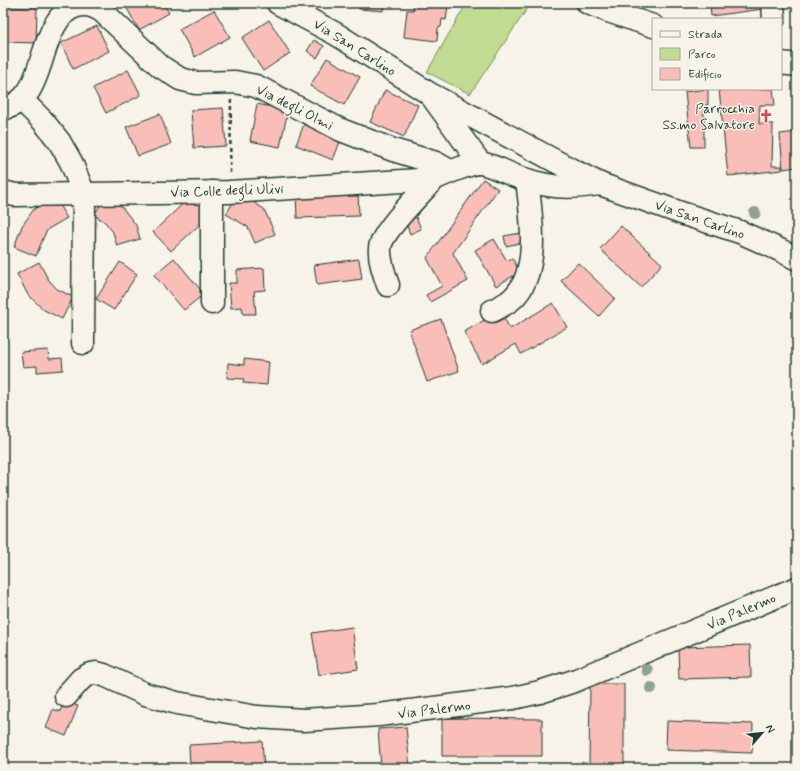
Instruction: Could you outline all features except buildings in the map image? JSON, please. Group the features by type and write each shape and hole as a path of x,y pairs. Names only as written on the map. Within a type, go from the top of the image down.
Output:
{"street":[{"name":"Via San Carlino","path":"278,3 336,34 430,94 600,184 740,232 797,259"},
{"path":"588,3 652,26"},
{"path":"773,3 774,18"},
{"name":"Via degli Olmi","path":"12,104 28,93 35,80 47,44 59,18 68,10 81,5 93,6 100,10 160,66 180,79 196,83 231,82 256,86 341,130 393,150 436,164 442,175"},
{"path":"782,63 797,65"},
{"name":"Via San Carlino","path":"430,94 480,163 527,180 564,187 600,184"},
{"path":"12,104 43,121 59,141 71,162 84,194 83,343"},
{"path":"388,285 381,259 380,246 389,230 442,175 480,163"},
{"name":"Via Colle degli Ulivi","path":"3,192 15,195 221,192 442,175"},
{"path":"492,311 506,303 518,292 528,267 532,243 532,225 527,180"},
{"path":"212,303 221,192"},
{"name":"Via Palermo","path":"66,696 81,679 90,674 96,673 104,675 145,694 166,700 232,714 273,719 314,719 379,715 513,698 540,692 574,681 797,588"}],"path":[{"path":"221,192 231,82"}],"green space":[{"path":"466,3 531,3 470,94 427,72"}],"place":[{"name":"Parrocchia Ss.mo Salvatore","path":"766,116"}]}
